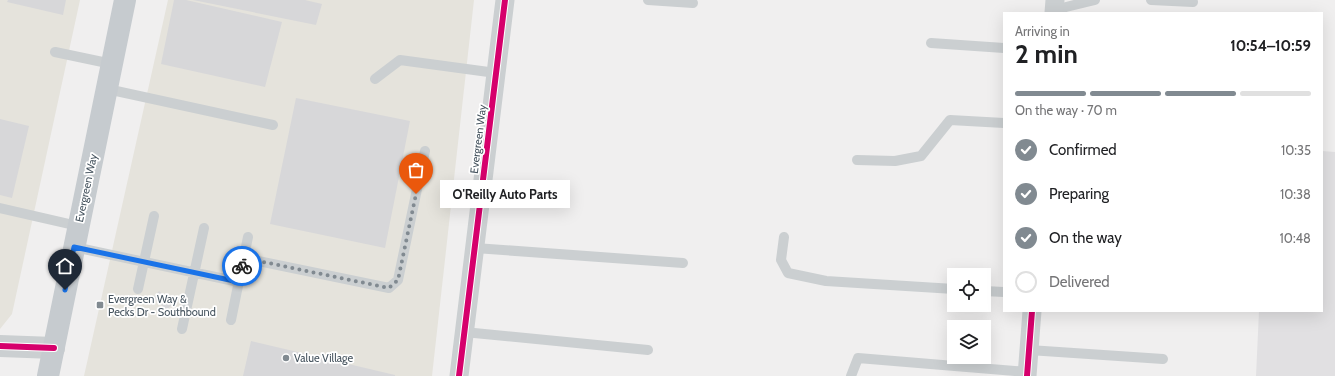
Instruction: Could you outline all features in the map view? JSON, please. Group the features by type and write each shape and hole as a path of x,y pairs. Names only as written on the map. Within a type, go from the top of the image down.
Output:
{"main road":[{"name":"Evergreen Way","path":"48,376 125,0"}],"street":[{"name":"Evergreen Way","path":"459,376 505,0"},
{"path":"1027,374 1032,312"},
{"path":"0,346 54,348"}],"lane":[{"path":"648,0 693,3"},
{"path":"1055,8 1095,0"},
{"path":"1151,0 1193,2"},
{"path":"931,43 1003,48"},
{"path":"55,52 112,64"},
{"path":"375,79 400,60 496,73"},
{"path":"107,89 273,125"},
{"path":"857,160 895,161 921,156 950,120 1003,123"},
{"path":"244,258 389,288 398,280 425,151"},
{"path":"0,208 78,226"},
{"path":"138,289 154,216"},
{"path":"182,329 204,228"},
{"path":"231,320 248,237"},
{"path":"784,237 780,260 788,273 826,281 947,289"},
{"path":"74,247 239,282"},
{"path":"475,248 683,262"},
{"path":"991,291 1003,292"},
{"path":"464,332 648,350"},
{"path":"1029,350 1163,359"},
{"path":"851,376 858,358 1027,374"}],"shaded area":[{"path":"0,0 80,0 12,314 0,329"},
{"path":"168,0 474,0 432,376 84,376"},
{"path":"1323,151 1335,152 1335,376 1256,376 1259,312 1323,312"}],"building":[{"path":"8,0 66,0 63,15 7,2"},
{"path":"174,0 186,0 282,22 265,87 161,64"},
{"path":"193,0 305,0 322,4 316,25"},
{"path":"296,98 410,121 385,248 270,224"},
{"path":"0,119 29,126 12,198 0,195"},
{"path":"159,291 173,303 167,310 153,298"},
{"name":"Value Village","path":"251,341 395,375 395,376 243,376"}],"cycle path":[{"path":"459,376 505,0"},
{"path":"1027,376 1032,312"},
{"path":"0,346 54,348"}],"way so far":[{"path":"242,266 244,258 389,288 398,280 416,194"}],"place":[{"name":"O'Reilly Auto Parts","path":"416,194"},
{"name":"Evergreen Way & Pecks Dr - Southbound","path":"100,305"},
{"name":"Value Village","path":"286,358"}],"route":[{"path":"65,290 74,247 239,282 242,266"}]}
